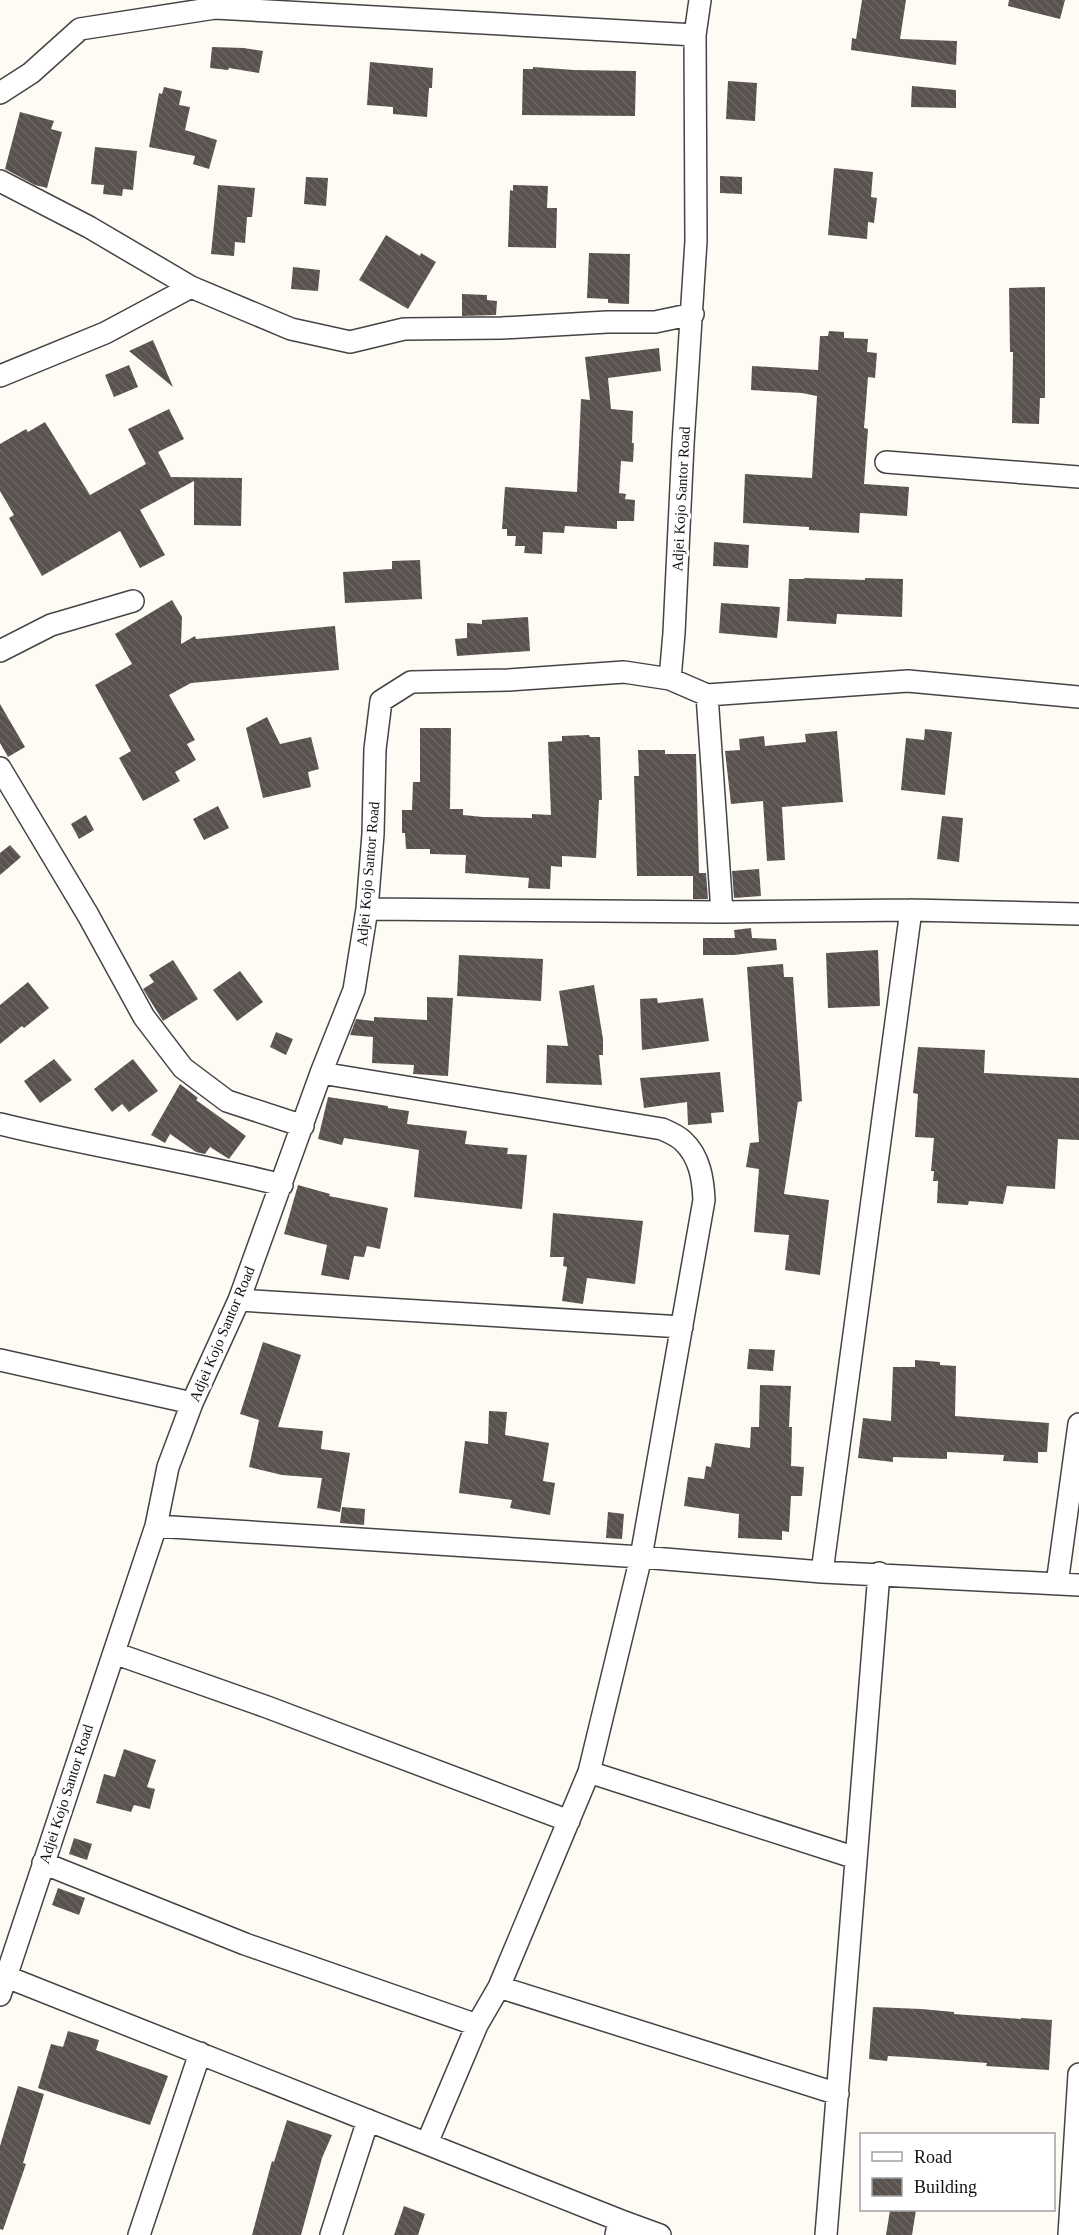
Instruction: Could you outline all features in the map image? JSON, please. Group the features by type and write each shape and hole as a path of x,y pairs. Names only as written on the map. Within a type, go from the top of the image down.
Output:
{"street":[{"name":"Adjei Kojo Santor Road","path":"3,1986 156,1526 168,1467 192,1403 239,1300 321,1073 354,990 367,909 373,834 375,749 381,701 411,682 508,680 624,672 670,679 683,444 693,314 696,241 695,35 700,0"},
{"path":"0,93 31,73 80,29 216,4 695,35"},
{"path":"0,181 89,227 191,287 291,329 350,342 404,329 655,322 693,314"},
{"path":"0,376 105,333 191,287"},
{"path":"886,462 1079,477"},
{"path":"0,651 51,626 133,601"},
{"path":"670,679 707,695 908,681 1079,697"},
{"path":"707,695 722,912"},
{"path":"0,768 88,915 144,1017 183,1068 227,1101 303,1126"},
{"path":"367,909 722,912 911,910 1079,914"},
{"path":"822,1572 911,910"},
{"path":"321,1073 662,1129 683,1140 696,1158 702,1175 704,1200 641,1557 589,1772 499,1987 477,2025 427,2143"},
{"path":"0,1124 282,1185"},
{"path":"239,1300 682,1327"},
{"path":"0,1360 192,1403"},
{"path":"1057,1584 1079,1424"},
{"path":"156,1526 641,1557 822,1572 879,1573 1079,1585"},
{"path":"826,2235 879,1573"},
{"path":"114,1653 267,1707 569,1821"},
{"path":"589,1772 856,1858"},
{"path":"44,1863 245,1944 477,2025"},
{"path":"3,1986 200,2053 427,2143 617,2227 660,2235"},
{"path":"499,1987 838,2094"},
{"path":"139,2235 200,2053"},
{"path":"1069,2235 1079,2074"},
{"path":"331,2235 368,2120"}],"building":[{"path":"862,0 906,0 900,39 957,41 956,65 851,50 852,38 856,39"},
{"path":"1009,0 1065,0 1060,19 1008,6"},
{"path":"212,47 263,51 259,73 229,68 228,70 210,68"},
{"path":"370,62 433,68 427,117 393,114 393,107 367,105"},
{"path":"533,67 636,71 635,116 522,115 523,69 533,69"},
{"path":"728,81 757,83 755,121 726,119"},
{"path":"912,86 956,90 956,108 911,107"},
{"path":"164,87 182,91 179,105 190,107 185,130 217,140 209,169 193,164 195,156 149,147 159,93 162,94"},
{"path":"20,112 54,121 51,129 62,132 47,188 35,185 5,169"},
{"path":"95,147 137,151 133,190 123,189 122,196 103,194 104,185 91,184"},
{"path":"834,168 873,172 871,197 877,198 874,223 868,222 867,239 828,235"},
{"path":"720,176 742,177 742,194 720,193"},
{"path":"306,177 328,178 326,206 304,204"},
{"path":"218,185 255,188 252,217 247,217 245,243 235,242 234,256 211,254"},
{"path":"513,185 548,186 547,208 557,208 556,248 508,247 510,190 513,191"},
{"path":"386,235 420,256 421,253 436,262 408,309 359,280"},
{"path":"589,253 630,254 629,304 608,303 608,299 587,298"},
{"path":"293,267 320,270 318,291 291,289"},
{"path":"1045,287 1045,398 1040,398 1039,424 1012,423 1013,352 1010,352 1009,288"},
{"path":"462,294 487,295 487,300 497,301 496,315 462,316"},
{"path":"829,331 844,332 844,338 868,339 867,352 877,353 875,378 868,377 864,428 868,429 864,484 909,487 907,516 860,513 859,533 743,523 745,474 812,478 817,396 751,390 752,366 818,370 820,336 828,336"},
{"path":"153,340 173,387 129,351"},
{"path":"659,348 661,371 608,378 611,409 633,411 633,462 621,461 619,493 626,494 625,499 635,500 634,521 617,521 617,529 565,526 564,533 543,532 542,554 524,553 525,546 515,546 516,536 507,536 507,529 502,529 505,487 577,492 581,399 590,400 585,357"},
{"path":"129,365 138,387 114,397 105,375"},
{"path":"169,409 184,439 158,452 171,477 242,478 241,526 194,525 194,481 140,510 165,555 140,568 120,531 42,576 9,518 14,515 0,491 0,444 26,429 28,432 45,422 90,495 146,464 128,429"},
{"path":"714,542 749,545 748,568 713,566"},
{"path":"420,560 422,599 345,603 343,572 392,569 392,561"},
{"path":"789,579 903,579 902,617 837,614 836,624 787,621"},
{"path":"172,600 182,617 181,644 195,636 196,639 335,626 339,670 191,683 169,695 195,740 187,744 196,760 175,772 180,781 143,801 119,758 131,751 95,685 132,664 115,634"},
{"path":"721,603 780,607 777,638 719,633"},
{"path":"528,617 530,651 457,656 455,639 467,638 467,623 482,624 482,620"},
{"path":"0,704 25,747 8,757 0,743"},
{"path":"267,717 280,744 311,737 319,769 308,772 311,787 263,798 246,728"},
{"path":"420,728 451,728 450,809 463,809 463,815 483,817 532,818 532,814 551,815 548,742 562,741 562,736 600,737 602,800 599,800 596,858 562,856 562,867 551,866 550,889 528,888 529,878 465,873 466,855 430,854 430,849 406,849 405,833 402,833 402,810 412,810 413,782 420,782"},
{"path":"925,729 952,732 945,795 901,790 906,738 924,740"},
{"path":"837,731 843,802 782,807 785,860 767,861 763,801 731,804 725,751 740,750 739,739 764,736 765,746 806,742 805,734"},
{"path":"638,750 665,750 665,754 696,754 699,873 706,873 708,899 693,899 693,876 637,876 634,776 639,776"},
{"path":"218,806 229,828 204,840 193,819"},
{"path":"86,815 94,830 79,839 71,824"},
{"path":"942,816 963,818 959,862 937,859"},
{"path":"10,845 21,857 0,875 0,853"},
{"path":"759,869 761,896 734,898 732,871"},
{"path":"751,928 752,938 776,939 777,950 734,955 703,955 703,938 735,938 734,930"},
{"path":"878,950 880,1006 828,1008 826,953"},
{"path":"459,955 543,959 541,1001 457,996"},
{"path":"173,960 198,999 163,1021 143,989 154,982 149,975"},
{"path":"783,964 784,977 793,977 802,1101 798,1102 784,1194 829,1200 820,1275 785,1270 789,1235 754,1232 759,1169 746,1167 750,1143 759,1142 747,967"},
{"path":"240,971 263,1002 237,1021 213,990"},
{"path":"28,982 49,1008 0,1044 0,1005"},
{"path":"594,985 603,1039 603,1055 599,1055 602,1085 546,1083 547,1045 568,1046 559,991"},
{"path":"427,997 453,998 448,1076 413,1074 414,1065 372,1063 373,1037 350,1035 356,1019 374,1021 374,1017 427,1020"},
{"path":"657,998 658,1003 703,998 709,1041 642,1050 640,999"},
{"path":"276,1032 293,1039 286,1055 270,1047"},
{"path":"918,1047 985,1050 984,1073 1079,1078 1079,1140 1058,1139 1055,1189 1007,1186 1003,1204 969,1201 968,1205 937,1203 938,1181 933,1181 934,1171 931,1171 934,1138 915,1137 918,1094 913,1093"},
{"path":"54,1059 72,1080 40,1103 24,1081"},
{"path":"133,1059 158,1091 129,1112 122,1104 112,1112 94,1089"},
{"path":"720,1072 724,1112 711,1113 712,1123 688,1125 687,1102 644,1108 640,1078"},
{"path":"180,1084 198,1098 196,1100 246,1136 229,1159 210,1147 205,1154 196,1152 170,1134 165,1143 151,1135"},
{"path":"328,1097 409,1111 407,1124 467,1131 465,1144 508,1148 507,1154 527,1155 522,1209 414,1197 419,1150 344,1138 342,1145 318,1139"},
{"path":"298,1185 330,1194 329,1196 388,1208 380,1249 367,1246 364,1257 354,1256 349,1280 321,1275 327,1245 284,1234"},
{"path":"553,1213 643,1221 635,1284 587,1278 583,1304 562,1301 567,1267 563,1266 564,1257 550,1257"},
{"path":"263,1342 301,1355 278,1427 323,1431 321,1449 350,1453 340,1512 317,1508 322,1478 282,1475 249,1467 259,1420 240,1414"},
{"path":"749,1349 775,1350 773,1371 747,1369"},
{"path":"915,1360 956,1366 955,1416 1049,1423 1047,1452 1038,1452 1038,1463 1003,1461 1004,1455 947,1452 947,1459 893,1457 893,1462 858,1458 863,1418 891,1421 893,1367 915,1367"},
{"path":"760,1385 791,1386 789,1427 792,1427 791,1466 804,1467 802,1496 791,1496 789,1532 782,1531 782,1540 738,1538 739,1514 684,1506 688,1477 704,1479 706,1466 711,1467 715,1443 750,1448 751,1427 759,1427"},
{"path":"489,1411 507,1412 505,1435 549,1443 543,1481 555,1483 550,1515 510,1508 512,1500 459,1493 465,1441 488,1444"},
{"path":"342,1507 365,1509 364,1525 340,1523"},
{"path":"608,1512 624,1514 622,1539 606,1538"},
{"path":"124,1749 156,1760 147,1787 155,1789 150,1809 134,1805 131,1812 96,1803 104,1774 115,1777"},
{"path":"74,1838 92,1844 87,1860 69,1854"},
{"path":"58,1888 85,1898 79,1915 52,1905"},
{"path":"873,2007 1052,2020 1049,2070 906,2057 888,2056 887,2061 869,2059"},
{"path":"68,2031 99,2040 96,2050 168,2076 150,2125 38,2088 51,2044 63,2047"},
{"path":"18,2086 44,2094 23,2163 26,2164 3,2230 0,2229 0,2146"},
{"path":"287,2120 332,2135 322,2158 301,2235 252,2235 272,2161 274,2162"},
{"path":"404,2206 425,2214 418,2235 394,2235"},
{"path":"890,2211 916,2211 912,2235 886,2235"}]}
